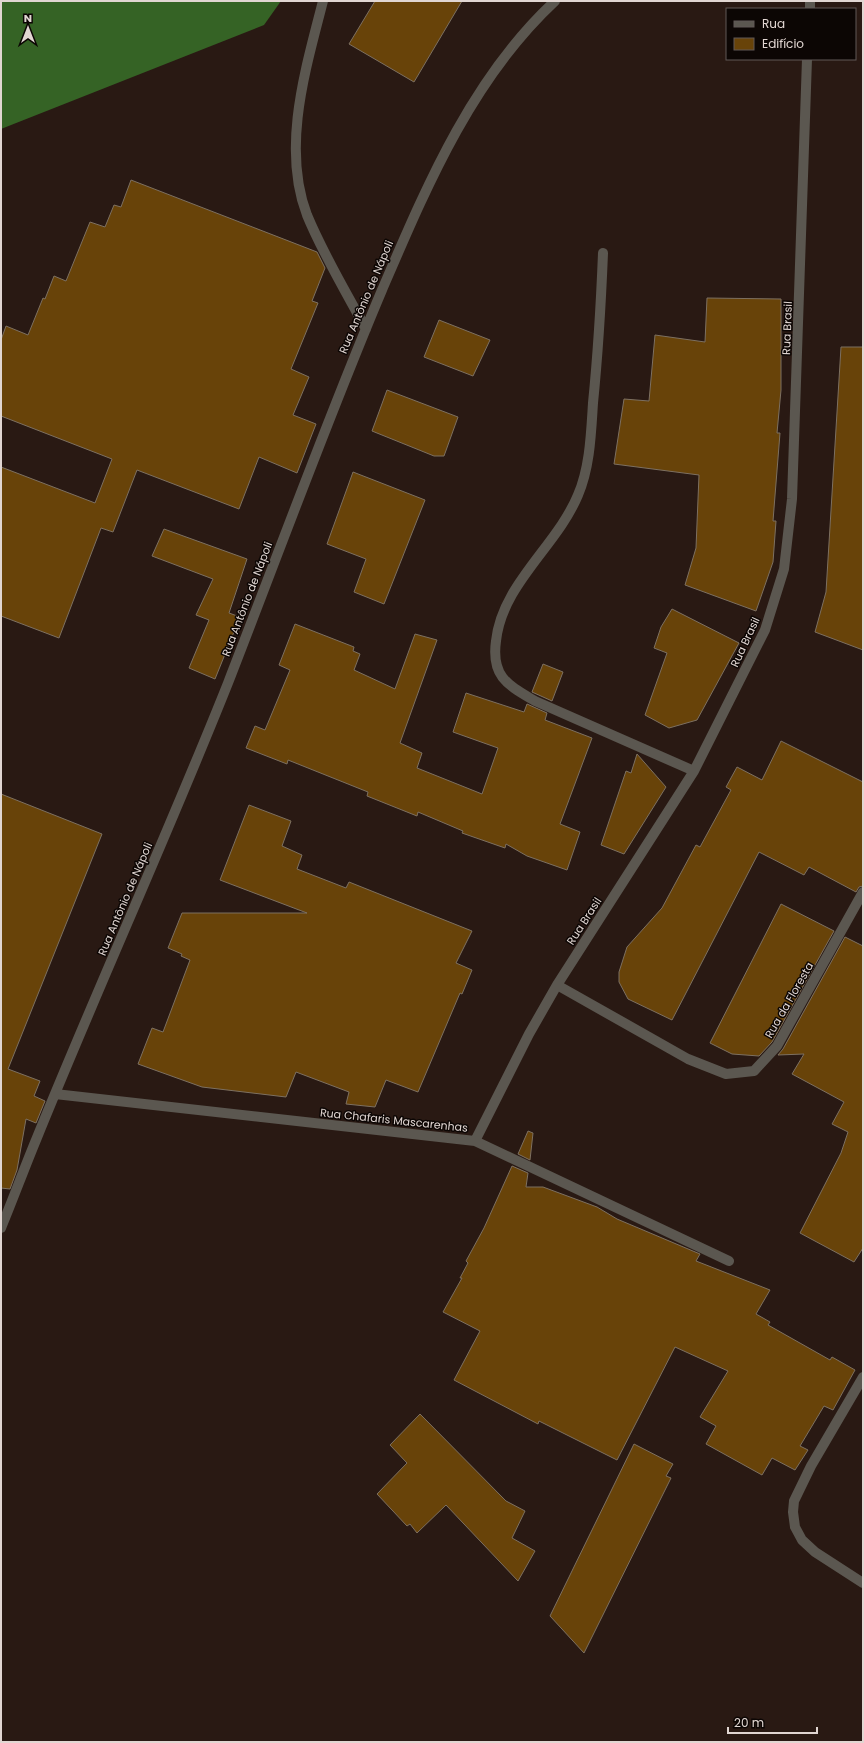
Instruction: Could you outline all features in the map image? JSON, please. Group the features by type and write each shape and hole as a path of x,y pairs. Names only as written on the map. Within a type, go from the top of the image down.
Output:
{"street":[{"path":"323,1 303,89 296,130 296,172 307,214 366,328"},
{"name":"Rua Antônio de Nápoli","path":"1,1228 55,1094 143,890 224,692 366,328 419,206 467,112 505,56 555,1"},
{"name":"Rua Brasil","path":"475,1141 512,1067 557,985 694,771 765,630 784,569 792,499 807,60"},
{"path":"603,252 593,406 585,475 578,496 567,516 519,585 508,605 501,620 496,640 495,658 499,674 511,686 535,701 694,771"},
{"name":"Rua da Floresta","path":"557,985 688,1060 726,1074 754,1071 777,1046 863,892"},
{"name":"Rua Chafaris Mascarenhas","path":"55,1094 475,1141 729,1262"},
{"path":"863,1377 799,1490 794,1501 793,1512 795,1527 802,1540 815,1552 863,1583"}],"green space":[{"path":"1,1 281,1 264,25 1,129"}],"building":[{"path":"375,1 462,1 414,82 349,44"},
{"path":"131,180 317,252 325,268 312,301 318,303 291,369 309,377 293,415 316,424 297,473 259,457 239,509 137,470 113,532 101,528 59,638 1,616 1,467 95,503 112,459 1,416 1,340 6,326 28,335 54,276 66,281 90,222 105,227 114,205 121,207"},
{"path":"707,298 781,299 781,390 777,433 780,433 773,521 776,521 773,562 756,611 685,585 696,548 699,475 614,464 624,399 649,401 655,335 705,342"},
{"path":"439,320 490,340 473,376 424,357"},
{"path":"841,347 863,347 863,650 815,632 826,592"},
{"path":"387,390 458,417 444,456 434,456 372,431"},
{"path":"353,472 425,500 384,604 354,592 366,559 327,544"},
{"path":"164,529 247,559 229,613 240,617 215,679 189,668 209,620 196,615 213,579 152,556"},
{"path":"672,609 739,643 697,720 669,728 645,715 667,653 654,648 661,627"},
{"path":"295,624 354,647 353,651 360,654 354,670 395,689 415,634 437,640 400,743 422,753 417,768 482,794 498,748 453,732 466,693 524,712 527,704 547,713 545,720 592,738 560,824 580,832 567,870 527,856 506,844 505,848 462,833 463,831 418,812 417,816 367,796 368,792 288,760 287,764 246,748 255,726 265,730 290,670 279,665"},
{"path":"543,664 563,672 552,701 532,692"},
{"path":"781,741 863,782 863,886 859,887 856,892 809,867 804,875 759,852 672,1020 628,999 619,982 619,972 627,947 662,908 696,845 700,847 731,790 726,787 737,767 762,780"},
{"path":"637,754 666,787 624,854 601,845 626,771 631,773"},
{"path":"1,794 102,834 8,1069 40,1081 34,1096 45,1101 36,1123 26,1119 17,1170 10,1189 1,1188"},
{"path":"249,805 291,821 282,846 302,855 297,869 346,888 349,882 472,931 456,963 472,970 462,994 460,993 418,1092 386,1080 375,1107 346,1104 349,1092 296,1072 286,1097 202,1087 138,1064 152,1028 163,1032 190,960 181,956 182,954 168,948 182,913 307,913 220,880"},
{"path":"781,904 834,931 772,1042 759,1056 732,1054 710,1043"},
{"path":"845,937 863,946 863,1248 854,1262 800,1233 841,1153 848,1132 832,1124 844,1102 792,1074 804,1054 778,1055 783,1049"},
{"path":"528,1131 533,1133 530,1160 518,1154"},
{"path":"512,1166 528,1173 526,1187 543,1187 597,1207 617,1219 700,1254 696,1261 770,1290 756,1314 770,1322 768,1325 830,1360 832,1357 855,1370 833,1410 824,1406 800,1446 808,1450 795,1470 772,1458 762,1475 706,1444 716,1426 700,1417 728,1371 675,1347 617,1460 539,1421 538,1424 454,1380 480,1331 443,1312 462,1278 460,1278 468,1263 466,1261 484,1228"},
{"path":"420,1414 506,1501 525,1511 512,1538 535,1551 518,1581 446,1505 417,1533 410,1524 407,1526 377,1494 407,1463 390,1445"},
{"path":"634,1444 673,1464 666,1476 671,1478 584,1653 550,1616"}]}
